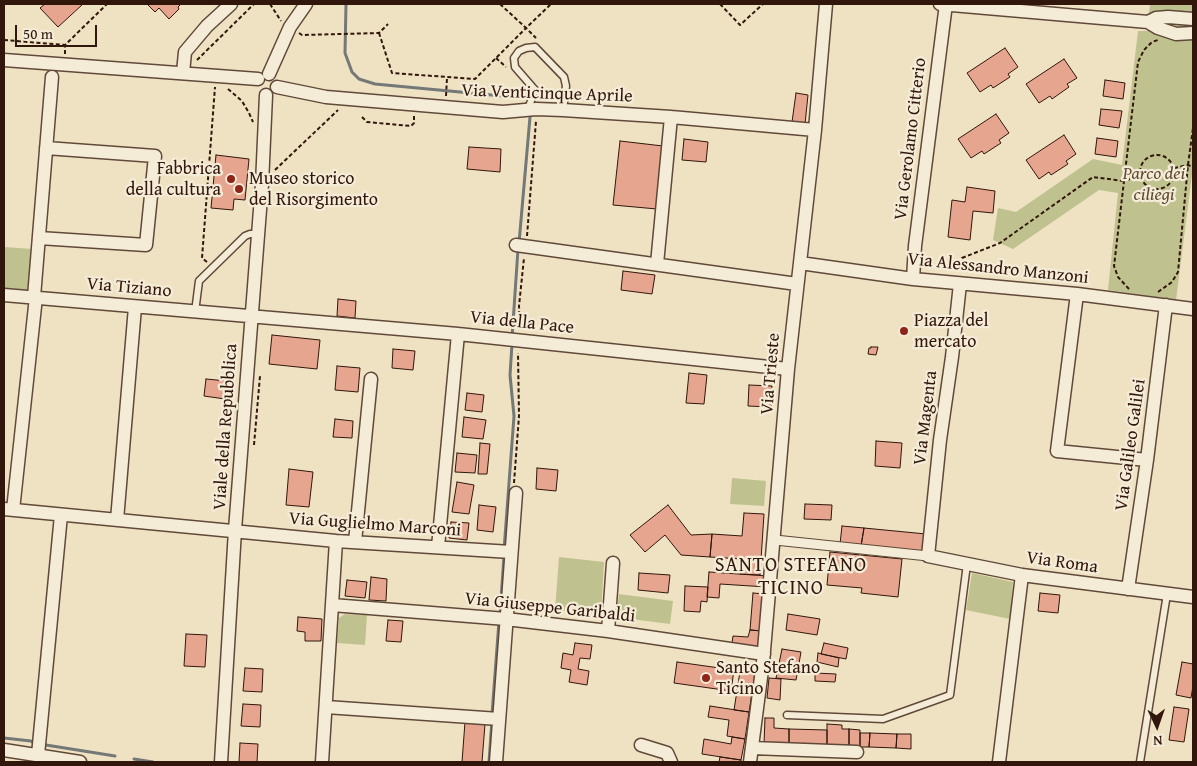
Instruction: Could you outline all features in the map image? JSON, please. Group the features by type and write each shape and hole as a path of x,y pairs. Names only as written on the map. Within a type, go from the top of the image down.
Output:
{"street":[{"path":"183,67 185,52 207,26 231,4"},
{"path":"4,60 59,64 183,67 216,79 263,77 272,75 277,80 277,87 273,93 266,95 258,89 263,77 290,27 306,4"},
{"name":"Via Trieste","path":"750,762 764,654 788,369 815,130 826,4"},
{"path":"940,4 1148,22 1158,28 1176,34 1193,34"},
{"name":"Via Gerolamo Citterio","path":"913,279 915,246 946,4"},
{"path":"1148,22 1156,18 1168,17 1193,19"},
{"path":"8,510 35,297 52,77"},
{"name":"Via Venticinque Aprile","path":"277,87 336,98 503,112 532,109 563,110 671,117 815,130"},
{"name":"Viale della Repubblica","path":"221,762 235,530 258,234 266,95"},
{"path":"656,264 671,117"},
{"path":"39,238 146,245 155,156 46,148"},
{"path":"522,246 797,284"},
{"name":"Via Alessandro Manzoni","path":"800,263 913,279 1077,294 1193,308"},
{"name":"Via Magenta","path":"928,556 940,440 960,284"},
{"name":"Via Tiziano","path":"4,294 252,317"},
{"path":"1077,294 1057,451 1147,460"},
{"name":"Via Galileo Galilei","path":"1128,589 1147,460 1166,305"},
{"path":"116,520 136,307"},
{"name":"Via della Pace","path":"252,317 458,334 788,369"},
{"path":"438,547 458,334"},
{"path":"355,542 371,379"},
{"path":"496,762 494,719 507,552 516,493"},
{"name":"Via Guglielmo Marconi","path":"8,510 336,541 507,552"},
{"path":"38,755 61,515"},
{"path":"775,540 928,556"},
{"path":"322,762 336,541"},
{"name":"Via Roma","path":"928,556 1022,575 1193,597"},
{"path":"608,631 613,562"},
{"path":"998,762 1022,575"},
{"name":"Via Giuseppe Garibaldi","path":"332,605 502,619 608,631 764,654"},
{"path":"326,706 494,719"},
{"path":"641,745 667,753 671,762"},
{"path":"752,748 857,752"},
{"path":"9,754 38,755 80,762"}],"lane":[{"path":"532,109 535,90 515,67 514,58 519,51 535,47 564,77 566,86 563,110"},
{"path":"52,77 59,64"},
{"path":"195,312 199,281 245,236 258,234"},
{"path":"787,715 883,719 950,695 967,564"},
{"path":"1140,762 1167,594"}],"path":[{"path":"59,64 66,45 107,4"},
{"path":"183,67 194,62 254,4"},
{"path":"500,4 526,28"},
{"path":"379,33 392,73 475,80 551,4"},
{"path":"720,4 740,25 763,4"},
{"path":"338,34 379,33 388,24"},
{"path":"4,40 66,45"},
{"path":"1142,302 1142,296 1124,285 1118,278 1114,266 1138,62 1144,50 1152,42 1161,40"},
{"path":"496,58 511,71"},
{"path":"446,95 447,77"},
{"path":"216,79 242,101 254,127"},
{"path":"212,267 202,258 216,79"},
{"path":"516,493 514,488 519,416 518,368 515,340 532,109"},
{"path":"270,175 336,110 340,110"},
{"path":"362,118 367,122 411,126 414,123 414,111"},
{"path":"1156,292 1172,282 1178,272 1193,128"},
{"path":"1155,155 1167,158 1174,168 1173,180 1164,188 1158,190 1147,186 1140,176 1142,164 1149,156 1155,155"},
{"path":"1174,168 1188,165 1193,166"},
{"path":"960,284 962,258 1000,244 1093,178 1124,181 1140,176"},
{"path":"251,449 255,444 260,376 253,376"}],"green space":[{"name":"Parco dei ciliegi","path":"1150,4 1193,4 1193,167 1176,300 1108,290 1118,193 1099,190 1013,249 993,240 998,208 1016,212 1093,159 1122,165 1138,31 1147,31"},
{"path":"4,247 33,249 29,290 4,288"},
{"path":"732,478 766,481 764,506 730,504"},
{"path":"559,557 604,562 601,615 555,610"},
{"path":"972,573 1013,582 1010,619 966,610"},
{"path":"619,594 673,601 670,624 616,617"},
{"path":"345,614 367,615 365,645 337,643 339,618"}],"building":[{"path":"45,4 83,4 58,27 40,8"},
{"path":"147,4 181,4 178,7 179,9 169,19 159,8 155,12"},
{"path":"1005,48 1018,67 1008,74 1010,77 993,88 991,85 980,92 967,73"},
{"path":"1064,59 1077,78 1067,84 1069,87 1052,99 1050,96 1039,103 1026,84"},
{"path":"1105,80 1125,83 1123,99 1103,96"},
{"path":"796,93 808,95 805,124 792,122"},
{"path":"1101,109 1122,111 1119,128 1099,125"},
{"path":"996,114 1009,133 999,140 1001,143 984,154 982,151 971,158 958,139"},
{"path":"1064,135 1076,154 1066,161 1068,164 1051,175 1049,172 1039,179 1026,160"},
{"path":"1097,138 1118,141 1116,157 1095,154"},
{"path":"684,139 708,142 706,162 682,160"},
{"path":"620,141 663,146 657,209 613,205"},
{"path":"469,147 501,149 500,172 467,169"},
{"name":"Fabbrica della cultura","path":"216,155 249,159 245,200 234,199 233,210 211,208"},
{"path":"967,187 995,191 993,213 973,211 970,240 948,237 952,200 965,202"},
{"path":"623,271 655,275 652,294 621,290"},
{"path":"338,299 356,301 355,318 337,316"},
{"path":"272,335 320,340 317,369 269,364"},
{"path":"871,347 878,347 876,355 868,354"},
{"path":"393,349 415,351 413,370 392,368"},
{"path":"337,366 360,368 358,392 335,390"},
{"path":"689,373 707,375 704,404 686,403"},
{"path":"206,379 227,381 225,399 204,396"},
{"path":"749,385 772,386 771,407 748,406"},
{"path":"467,393 484,395 482,412 465,410"},
{"path":"464,417 486,420 483,439 462,437"},
{"path":"335,419 353,421 352,438 333,437"},
{"path":"876,441 902,443 900,468 875,466"},
{"path":"480,443 490,444 487,474 478,474"},
{"path":"457,453 477,455 475,473 455,472"},
{"path":"537,468 558,470 556,491 536,489"},
{"path":"289,469 313,472 309,507 286,505"},
{"path":"457,482 474,485 469,514 452,512"},
{"path":"805,504 832,505 831,520 804,519"},
{"path":"479,505 496,507 493,532 477,530"},
{"path":"668,505 691,535 712,534 710,557 681,555 665,535 645,552 630,535"},
{"path":"744,513 764,514 760,575 740,574 741,559 710,557 712,534 742,536"},
{"path":"451,522 469,523 467,540 449,538"},
{"path":"842,526 864,528 861,546 840,544"},
{"path":"864,528 926,534 925,552 861,546"},
{"path":"830,552 902,559 898,597 861,593 862,588 827,585"},
{"path":"709,572 768,576 767,587 720,584 719,598 707,597"},
{"path":"639,573 670,575 668,593 638,590"},
{"path":"371,577 387,579 386,601 369,600"},
{"path":"347,580 367,582 365,598 345,596"},
{"path":"685,586 708,587 707,602 701,601 700,612 684,611"},
{"path":"753,593 765,594 762,631 750,630"},
{"path":"1040,593 1060,595 1058,613 1038,611"},
{"path":"788,614 820,619 817,635 786,630"},
{"path":"298,617 322,619 321,641 305,641 305,632 297,631"},
{"path":"388,620 403,621 401,642 386,641"},
{"path":"750,630 762,631 761,644 757,647 732,643 733,636 748,637"},
{"path":"186,634 207,635 205,667 184,666"},
{"path":"575,643 592,645 590,659 580,658 578,669 589,671 587,685 569,682 571,670 561,668 563,653 573,655"},
{"path":"824,643 848,648 846,659 821,654"},
{"path":"782,649 801,652 796,680 776,678"},
{"path":"818,653 839,658 838,667 817,662"},
{"path":"677,662 734,670 731,691 674,683"},
{"path":"1182,662 1193,664 1191,698 1176,695"},
{"path":"741,665 756,667 749,712 734,710"},
{"path":"245,668 263,669 262,692 243,691"},
{"path":"815,673 836,674 835,682 815,681"},
{"path":"769,678 781,679 780,700 767,698"},
{"path":"243,704 261,705 260,727 241,726"},
{"path":"710,706 749,712 745,739 727,736 729,720 708,717"},
{"path":"1174,707 1189,709 1184,742 1169,740"},
{"path":"765,718 774,718 774,728 789,729 789,745 764,744"},
{"path":"465,722 485,724 482,762 462,762"},
{"path":"827,724 842,725 842,729 849,729 849,747 827,746"},
{"path":"789,729 827,730 827,746 789,745"},
{"path":"849,729 860,730 860,747 849,747"},
{"path":"860,733 870,733 869,747 860,747"},
{"path":"870,733 897,734 896,748 869,747"},
{"path":"897,734 911,734 911,749 896,748"},
{"path":"732,737 745,739 741,760 702,754 704,739 731,744"},
{"path":"240,743 258,744 257,762 239,762"},
{"path":"720,757 741,760 741,762 719,762"}],"waterway":[{"path":"346,4 345,53 352,72 359,79 375,84 513,97"},
{"path":"519,243 530,117"},
{"path":"512,338 518,249"},
{"path":"504,550 514,416 510,375 512,344"},
{"path":"500,614 504,556"},
{"path":"492,714 499,621"},
{"path":"489,762 492,720"},
{"path":"4,738 31,741 35,744"},
{"path":"46,745 115,756"},
{"path":"134,759 153,762"}],"place":[{"name":"Fabbrica della cultura","path":"231,179"},
{"name":"Museo storico del Risorgimento","path":"239,189"},
{"name":"Piazza del mercato","path":"904,331"},
{"name":"Santo Stefano Ticino","path":"706,678"}],"district":[{"name":"SANTO STEFANO TICINO","path":"791,578"}]}
